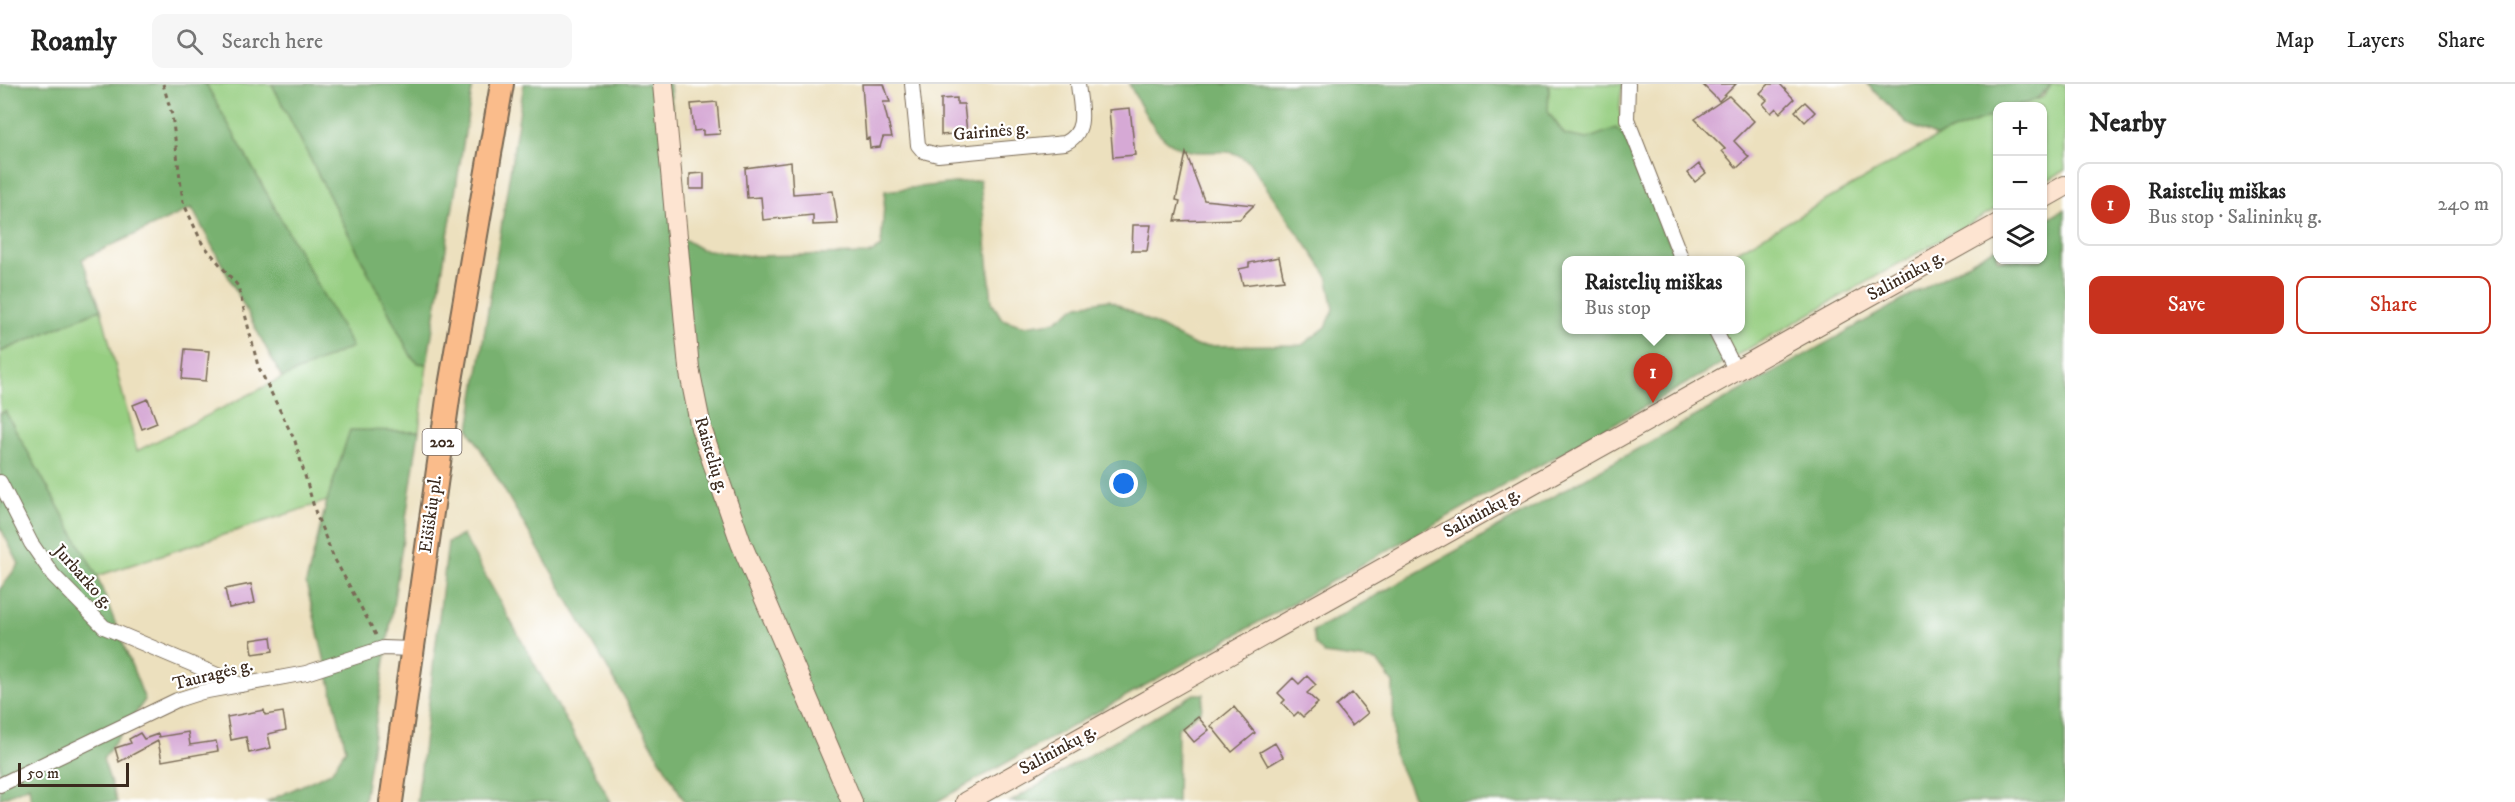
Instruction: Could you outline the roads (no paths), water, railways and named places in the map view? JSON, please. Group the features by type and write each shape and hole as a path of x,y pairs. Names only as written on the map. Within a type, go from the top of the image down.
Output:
{"main road":[{"name":"Eišiškių pl.","path":"391,802 451,380 502,84"},
{"name":"Raistelių g.","path":"663,84 684,325 701,428 741,543 852,802"},
{"path":"2047,197 2065,186"},
{"name":"Salininkų g.","path":"966,802 1993,227"}],"street":[{"name":"Gairinės g.","path":"912,84 918,145 923,151 938,155 1065,143 1074,139 1081,125 1078,84"},
{"path":"1628,84 1627,119 1680,256"},
{"path":"1717,334 1736,371"},
{"name":"Jurbarko g.","path":"0,482 30,543 53,575 105,627 241,685"},
{"name":"Tauragės g.","path":"0,785 177,700 306,673 383,648 412,649"}],"place":[{"name":"Raistelių miškas","path":"1653,403"}]}
